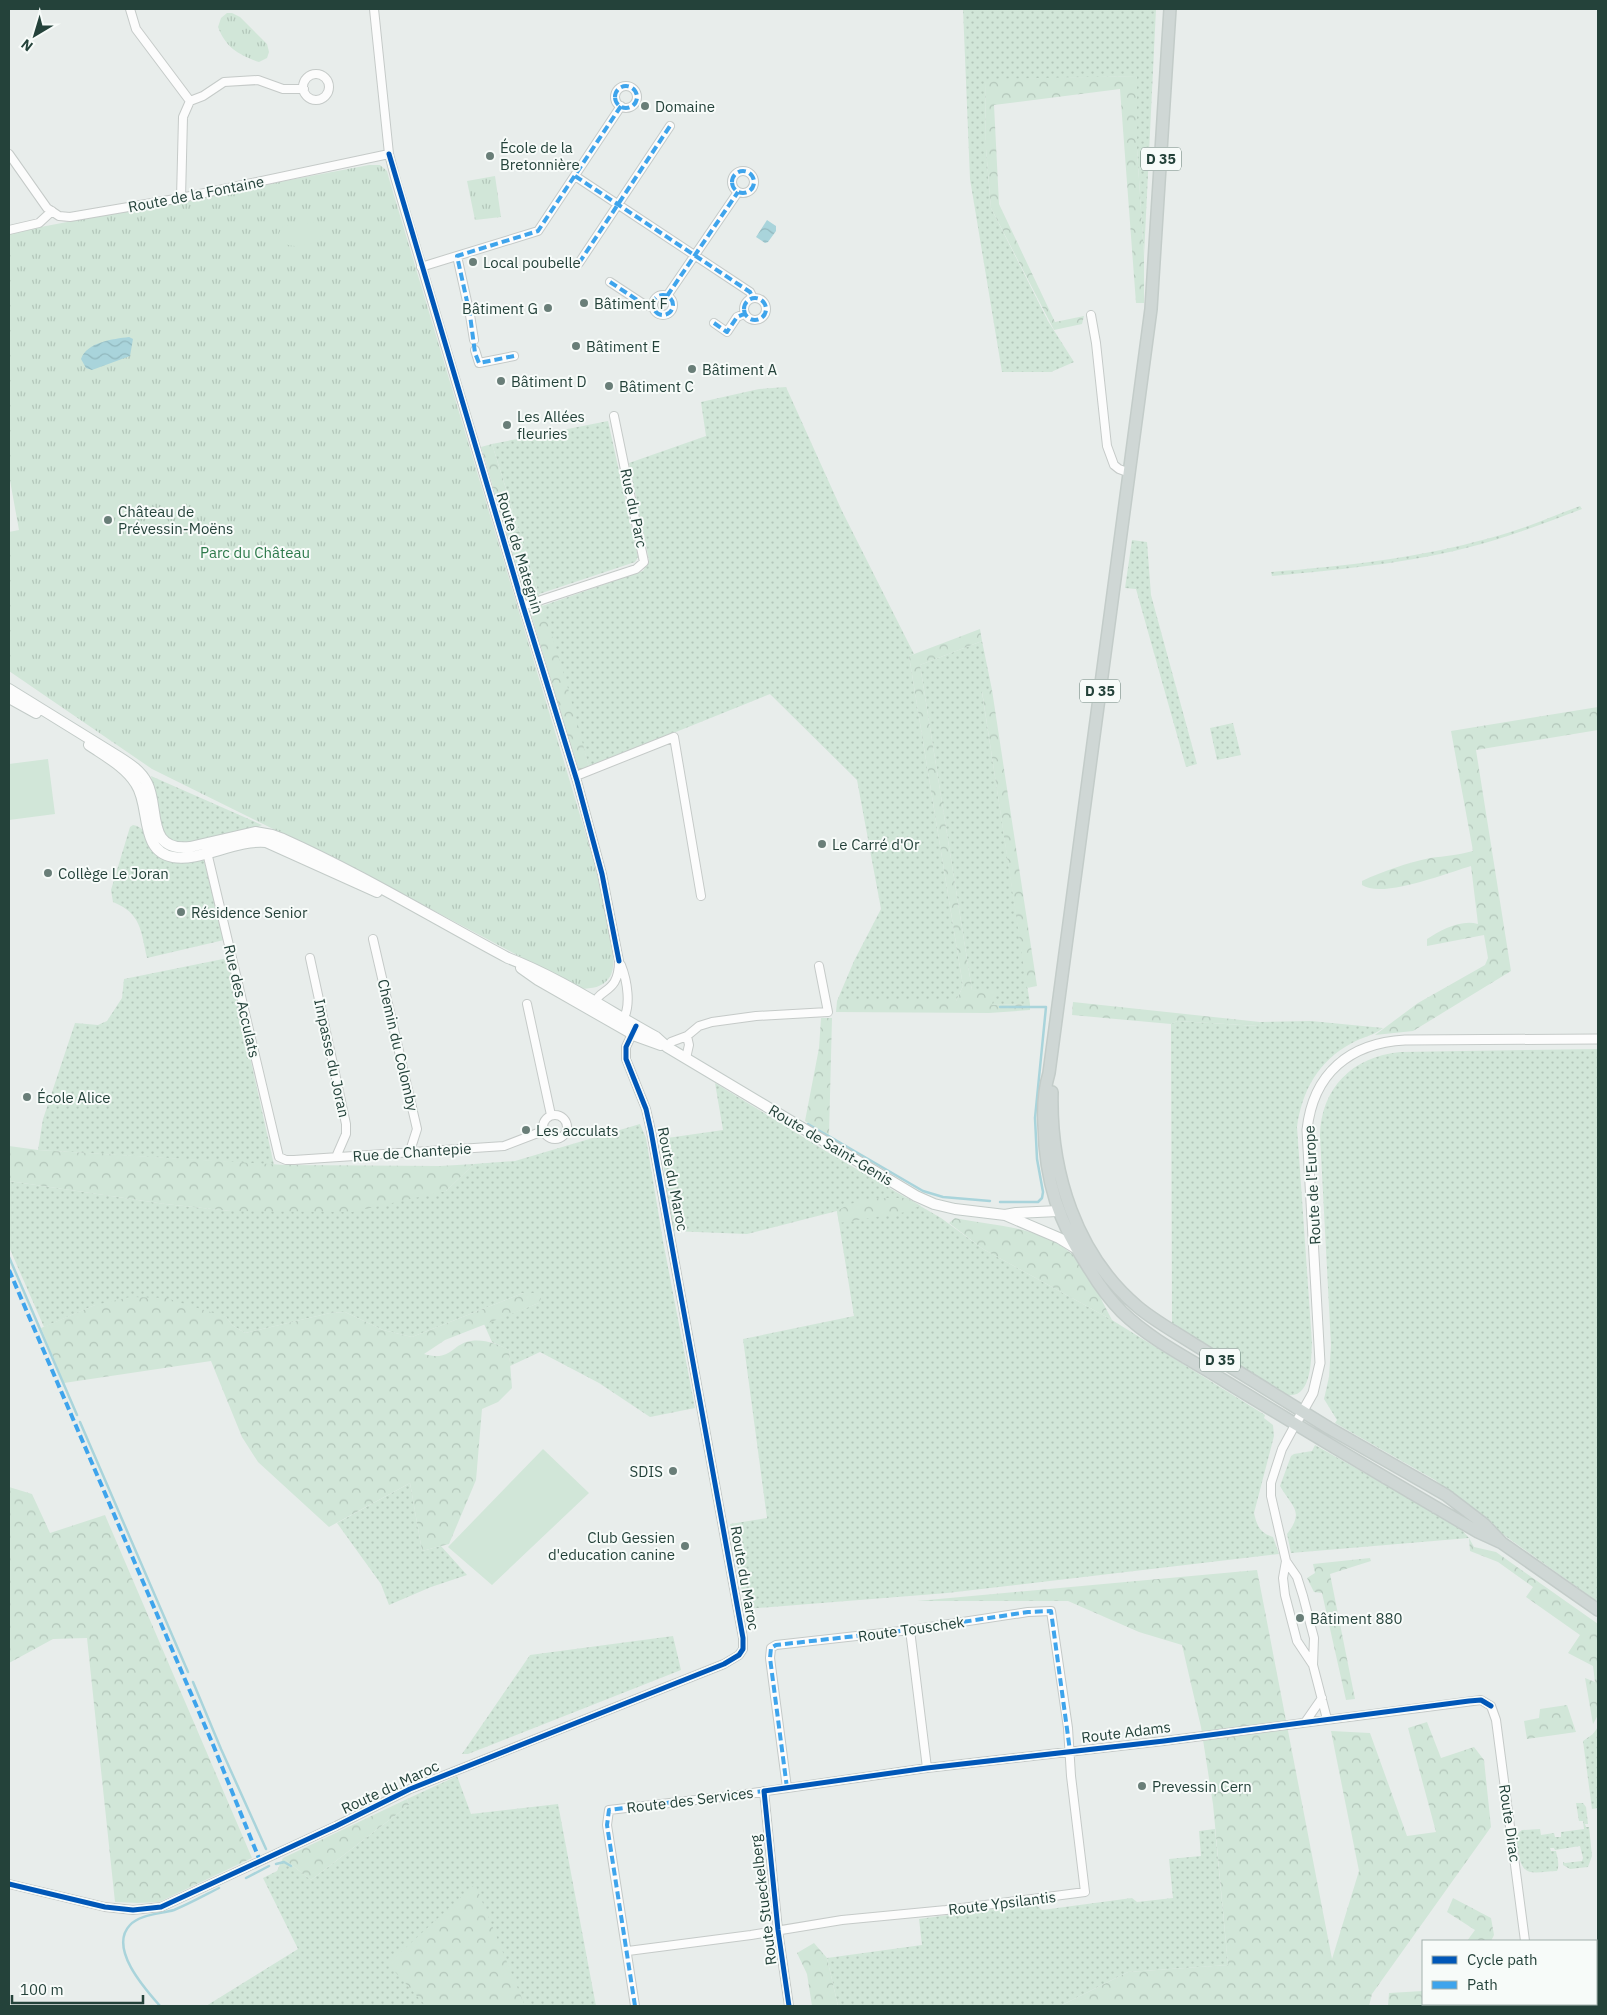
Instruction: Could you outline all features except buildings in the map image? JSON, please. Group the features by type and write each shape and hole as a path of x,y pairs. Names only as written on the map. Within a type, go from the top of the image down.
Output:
{"main road":[{"name":"D 35","path":"1170,9 1154,271 1130,472 1049,1073 1045,1087 1044,1140 1048,1172 1058,1211 1076,1249 1112,1300 1149,1335 1295,1425 1478,1532 1502,1543 1598,1610"},
{"name":"Route de Saint-Genis","path":"9,689 136,769 144,778 150,791 157,829 164,841 169,845 181,848 206,848 250,842 276,844 377,892 394,897 508,958 526,965 634,1030 656,1037 667,1047 925,1201 955,1209 1005,1215 1046,1232 1076,1249"},
{"name":"Route de Saint-Genis","path":"9,698 74,734 132,777 141,794 149,833 158,850 174,857 183,857 206,848"},
{"name":"D 35","path":"1049,1073 1052,1088 1054,1140 1061,1175 1073,1217 1078,1230 1110,1279 1138,1307 1176,1333 1303,1412 1446,1495 1484,1524 1502,1543"},
{"name":"Route de Saint-Genis","path":"1005,1215 1058,1211"},
{"path":"1046,1232 1057,1232 1066,1228 1073,1217 1058,1211"}],"street":[{"path":"130,9 136,29 190,101"},
{"name":"Route de Mategnin","path":"374,9 389,154 421,267 576,776 600,864 627,997 620,1021"},
{"path":"181,198 184,117 190,101 224,82 258,80 283,89 304,89"},
{"path":"421,267 538,231 621,106"},
{"path":"579,263 670,126"},
{"path":"9,154 47,208 52,211 39,223 9,230"},
{"name":"Route de la Fontaine","path":"52,211 59,216 70,216 181,198 389,154"},
{"path":"575,176 750,292 754,298 763,303 765,313 760,319 753,320 744,314"},
{"path":"668,296 738,192"},
{"path":"457,256 474,340"},
{"path":"610,282 645,305 652,307 657,314 665,315 669,313 672,310 673,302 668,296 661,295 655,298 652,307"},
{"path":"744,314 746,302 754,298"},
{"path":"714,323 727,332 738,317 744,314"},
{"path":"1091,315 1097,351 1107,446 1114,466 1130,472"},
{"path":"475,350 479,363 514,356"},
{"name":"Rue du Parc","path":"523,606 636,569 644,562 614,416"},
{"path":"576,776 674,736 701,896"},
{"name":"Rue des Acculats","path":"206,848 279,1158"},
{"name":"Chemin du Colomby","path":"372,939 417,1129 410,1151"},
{"name":"Impasse du Joran","path":"310,958 346,1124 346,1134 336,1158"},
{"name":"Route de Mategnin","path":"595,1008 615,982 619,972 619,961"},
{"path":"667,1047 677,1039 687,1036 699,1026 712,1022 756,1016 828,1012 820,966"},
{"path":"527,1004 551,1116"},
{"name":"Route du Maroc","path":"9,1884 105,1907 133,1910 161,1907 336,1826 410,1789 724,1664 734,1659 743,1650 743,1638 651,1131 646,1109 626,1059 626,1047 634,1030"},
{"path":"686,1058 689,1045 687,1036"},
{"name":"Route de l'Europe","path":"1295,1425 1313,1393 1320,1363 1307,1130 1312,1103 1329,1074 1341,1061 1356,1051 1383,1042 1405,1040 1598,1039"},
{"path":"551,1116 561,1116 567,1126 565,1134 554,1140 547,1137 543,1132 544,1120 551,1116"},
{"name":"Rue de Chantepie","path":"279,1158 286,1160 336,1158 410,1151 504,1146 543,1132"},
{"path":"1295,1425 1282,1449 1271,1483 1272,1506 1286,1561 1297,1577 1314,1638 1313,1666"},
{"path":"1286,1561 1283,1578 1285,1595 1297,1641 1313,1666 1327,1719"},
{"name":"Route Touschek","path":"787,1788 770,1658 771,1648 776,1645 910,1630 1028,1612 1051,1612 1070,1751"},
{"path":"910,1630 927,1768"},
{"path":"1306,1721 1322,1698"},
{"name":"Route Adams","path":"764,1791 927,1768 1481,1700 1491,1706"},
{"name":"Route Dirac","path":"1491,1706 1496,1720 1525,1940"},
{"name":"Route Ypsilantis","path":"778,1930 842,1920 974,1907 1084,1892 1070,1751"},
{"name":"Route Stueckelberg","path":"764,1791 778,1930 789,2006"},
{"name":"Route des Services","path":"635,2006 607,1825 609,1810 764,1791"},
{"path":"628,1951 778,1930"}],"green space":[{"path":"963,9 1156,9 1144,256 1137,149 1136,76 985,80 986,149 991,208 1048,321 1074,362 1051,372 1002,372 970,179"},
{"path":"227,13 240,17 267,44 269,52 267,58 259,62 245,57 229,45 218,27 221,18"},
{"path":"1137,76 1137,149 1144,256 1144,303 1136,303 1120,89 994,105 999,204 1055,322 1084,316 1082,324 1054,330 991,208 986,149 985,79"},
{"name":"Parc du Château","path":"369,165 380,165 387,171 595,865 609,924 613,956 613,969 609,978 603,984 596,987 581,989 380,882 152,769 9,671 9,532 19,530 9,475 9,233"},
{"path":"495,176 501,217 475,220 467,181"},
{"path":"317,222 321,225 323,234 317,242 290,246 278,237 281,228 284,226"},
{"path":"786,387 842,511 914,654 909,656 963,986 956,1001 837,1001 854,961 881,909 857,780 770,694 589,767 542,606 643,571 649,560 629,463 706,436 701,402 759,389"},
{"path":"608,421 638,557 635,562 539,594 492,444"},
{"path":"492,444 566,681 589,767 578,771 481,447"},
{"path":"1580,506 1582,509 1517,533 1468,548 1440,554 1385,564 1328,571 1272,576 1271,572 1354,564 1436,551 1502,535"},
{"path":"1132,540 1147,542 1151,595 1197,764 1186,767 1136,589 1125,588"},
{"path":"980,629 982,641 920,665 972,990 995,991 992,1005 1030,1004 1030,1010 989,1013 836,1012 837,1001 956,1001 963,986 909,656"},
{"path":"982,641 992,690 982,692 1030,1004 991,1005 994,994 972,990 920,665"},
{"path":"992,690 1037,986 1027,988 982,691"},
{"path":"1598,707 1598,730 1476,750 1511,971 1413,1031 1375,1035 1418,1003 1485,965 1488,958 1484,935 1427,946 1427,939 1445,929 1458,924 1478,924 1471,866 1399,887 1384,889 1362,885 1362,881 1404,865 1430,858 1473,851 1451,731"},
{"path":"1233,723 1241,755 1217,760 1210,728"},
{"path":"48,759 55,814 9,820 9,764"},
{"path":"151,776 262,825 254,829 183,844 169,839 162,830"},
{"path":"133,825 143,830 151,847 204,860 224,940 147,958 138,924 129,912 113,902 111,890 130,827"},
{"path":"228,958 274,1165 38,1150 43,1119 75,1023 98,1025 107,1021 122,998 124,979"},
{"path":"1073,1002 1260,1022 1259,1026 1177,1021 1171,1024 1072,1015"},
{"path":"821,1018 832,1018 829,1135 805,1121 819,1048"},
{"path":"1177,1021 1258,1026 1260,1022 1311,1021 1383,1028 1340,1050 1321,1068 1308,1089 1299,1114 1297,1127 1312,1343 1310,1368 1306,1385 1295,1395 1287,1395 1172,1323 1171,1024"},
{"path":"1598,1049 1598,1602 1501,1533 1435,1480 1335,1423 1337,1420 1324,1399 1329,1377 1331,1345 1320,1136 1326,1103 1333,1090 1342,1078 1367,1060 1400,1052"},
{"path":"715,1083 829,1153 941,1218 983,1249 1112,1320 1265,1415 1264,1418 1273,1425 1274,1436 1254,1513 1260,1528 1273,1537 1279,1554 947,1593 745,1609 730,1524 767,1518 743,1339 854,1316 837,1211 747,1234 672,1231 660,1139 723,1130"},
{"path":"640,1124 646,1138 663,1241 695,1408 650,1417 599,1383 540,1352 510,1366 509,1350 492,1342 484,1324 539,1303 523,1293 412,1337 383,1330 345,1312 330,1313 245,1333 232,1325 226,1317 95,1305 44,1327 9,1247 9,1181 165,1204 231,1211 446,1191 474,1164 515,1161"},
{"path":"9,1146 38,1150 285,1165 440,1166 474,1164 446,1191 352,1212 231,1211 165,1204 9,1181"},
{"path":"907,1198 921,1206 906,1212 839,1223 837,1211 853,1203 871,1199"},
{"path":"955,1218 1032,1232 1060,1245 1078,1260 1112,1320 983,1249 949,1223"},
{"path":"523,1293 537,1293 541,1298 539,1303 445,1340 424,1354 440,1356 451,1352 459,1345 471,1341 486,1341 495,1344 509,1350 512,1388 498,1402 482,1409 476,1480 449,1544 422,1551 410,1483 329,1527 258,1462 242,1437 211,1361 64,1383 41,1328 95,1305 130,1297 166,1298 226,1317 232,1325 245,1333 330,1313 345,1312 383,1330 412,1337"},
{"path":"1315,1445 1458,1526 1469,1538 1291,1553 1287,1534 1295,1520 1296,1514 1295,1509 1280,1486 1291,1456 1312,1451"},
{"path":"543,1449 589,1493 492,1585 448,1547"},
{"path":"410,1483 422,1551 441,1546 467,1575 431,1587 389,1605 381,1584 337,1523"},
{"path":"9,1487 32,1494 50,1533 105,1515 252,1858 159,1902 115,1902 87,1638 53,1639 9,1663"},
{"path":"1469,1538 1474,1547 1496,1552 1598,1624 1598,1715 1593,1724 1585,1678 1595,1682 1593,1666 1568,1653 1580,1635 1526,1597 1533,1587 1498,1562 1470,1551"},
{"path":"1370,1558 1371,1561 1330,1574 1355,1699 1346,1700 1322,1593 1314,1592 1307,1578 1315,1573 1313,1564"},
{"path":"1257,1570 1332,1959 1359,1871 1331,1731 1370,1733 1407,1836 1436,1832 1408,1728 1427,1722 1441,1758 1474,1747 1484,1760 1491,1827 1372,1994 1369,2006 1060,2006 1128,1972 1228,1965 1213,1804 1201,1727 1182,1645 1139,1632 1068,1601 917,1601"},
{"path":"673,1636 681,1670 468,1754 462,1754 530,1655"},
{"path":"1567,1705 1576,1732 1527,1739 1524,1721 1539,1718 1540,1709"},
{"path":"1598,1727 1598,1808 1592,1809 1583,1741 1593,1734"},
{"path":"457,1776 471,1814 558,1804 596,2006 206,2006 298,1949 263,1878 277,1871 283,1858 311,1880 409,1805 407,1799"},
{"path":"407,1799 409,1805 311,1880 283,1858"},
{"path":"1576,1803 1583,1803 1586,1807 1588,1824 1585,1824 1586,1827 1589,1827 1592,1856 1588,1867 1570,1869 1563,1865 1563,1862 1582,1861 1580,1846 1555,1850 1550,1848 1551,1851 1556,1851 1557,1871 1527,1871 1521,1862 1517,1834 1522,1830 1540,1829 1541,1835 1554,1833 1555,1837 1561,1837 1561,1832 1584,1829 1583,1821 1579,1821"},
{"path":"1215,1829 1228,1965 1128,1972 1060,2006 838,2006 827,1958 922,1945 919,1919 1034,1903 1042,1910 1132,1898 1137,1902 1173,1898 1169,1859 1201,1856 1199,1831"},
{"path":"475,1884 525,2006 426,2006 388,1964"},
{"path":"1453,1898 1491,1918 1494,1935 1492,1940 1468,1940 1475,1930 1447,1912"},
{"path":"814,1943 827,1958 838,2006 812,2006 807,1974 797,1953"},
{"path":"1422,1991 1422,2005 1444,2005 1388,2006 1389,1993"}],"water":[{"path":"767,220 776,226 776,231 768,242 765,243 756,237"},
{"path":"129,337 133,339 130,356 92,370 86,368 81,359 89,349 101,342"}],"waterway":[{"path":"1000,1007 1046,1007 1035,1118 1037,1159 1043,1192 1042,1198 1038,1202 1000,1202"},
{"path":"808,1124 923,1191 943,1197 990,1201"},
{"path":"9,1257 77,1415"},
{"path":"80,1422 188,1672"},
{"path":"193,1682 266,1849"},
{"path":"276,1864 284,1862 291,1866"},
{"path":"246,1878 269,1866"},
{"path":"160,2006 131,1968 123,1945 124,1934 134,1921 174,1910 219,1888"}],"marked path":[{"path":"626,86 636,93 637,97 630,107 626,108 616,101 615,97 622,87 626,86"},
{"path":"514,356 479,363 475,353 470,315 457,256 538,231 621,106"},
{"path":"579,263 670,126"},
{"path":"743,171 753,178 754,182 747,192 743,193 733,186 732,182 739,172 743,171"},
{"path":"575,176 750,292 753,298"},
{"path":"667,296 738,192"},
{"path":"610,282 645,305 652,307"},
{"path":"663,295 670,298 673,305 670,312 663,315 656,312 653,305 656,298 663,295"},
{"path":"755,298 763,301 766,309 763,317 755,320 747,317 744,309 747,301 755,298"},
{"path":"714,323 727,332 737,317 744,314"},
{"path":"9,1270 214,1747 260,1861"},
{"path":"787,1788 770,1658 771,1648 776,1645 910,1630 1028,1612 1051,1611 1070,1751"},
{"path":"635,2006 607,1825 609,1810 764,1791"}],"cycle path":[{"path":"389,154 577,781 602,874 619,961"},
{"path":"9,1884 105,1907 133,1910 161,1907 336,1826 410,1789 724,1664 739,1655 743,1649 743,1638 651,1131 646,1109 626,1059 626,1047 636,1026"},
{"path":"789,2006 778,1930 764,1791 927,1768 1164,1741 1469,1701 1481,1700 1491,1706"}],"place":[{"name":"Domaine","path":"645,106"},
{"name":"École de la Bretonnière","path":"490,156"},
{"name":"Local poubelle","path":"473,262"},
{"name":"Bâtiment F","path":"584,303"},
{"name":"Bâtiment G","path":"548,308"},
{"name":"Bâtiment E","path":"576,346"},
{"name":"Bâtiment A","path":"692,369"},
{"name":"Bâtiment D","path":"501,381"},
{"name":"Bâtiment C","path":"609,386"},
{"name":"Les Allées fleuries","path":"507,425"},
{"name":"Château de Prévessin-Moëns","path":"108,520"},
{"name":"Le Carré d'Or","path":"822,844"},
{"name":"Collège Le Joran","path":"48,873"},
{"name":"Résidence Senior","path":"181,912"},
{"name":"École Alice","path":"27,1097"},
{"name":"Les acculats","path":"526,1130"},
{"name":"SDIS","path":"673,1471"},
{"name":"Club Gessien d'education canine","path":"685,1546"},
{"name":"Bâtiment 880","path":"1300,1618"},
{"name":"Prevessin Cern","path":"1142,1786"}]}
